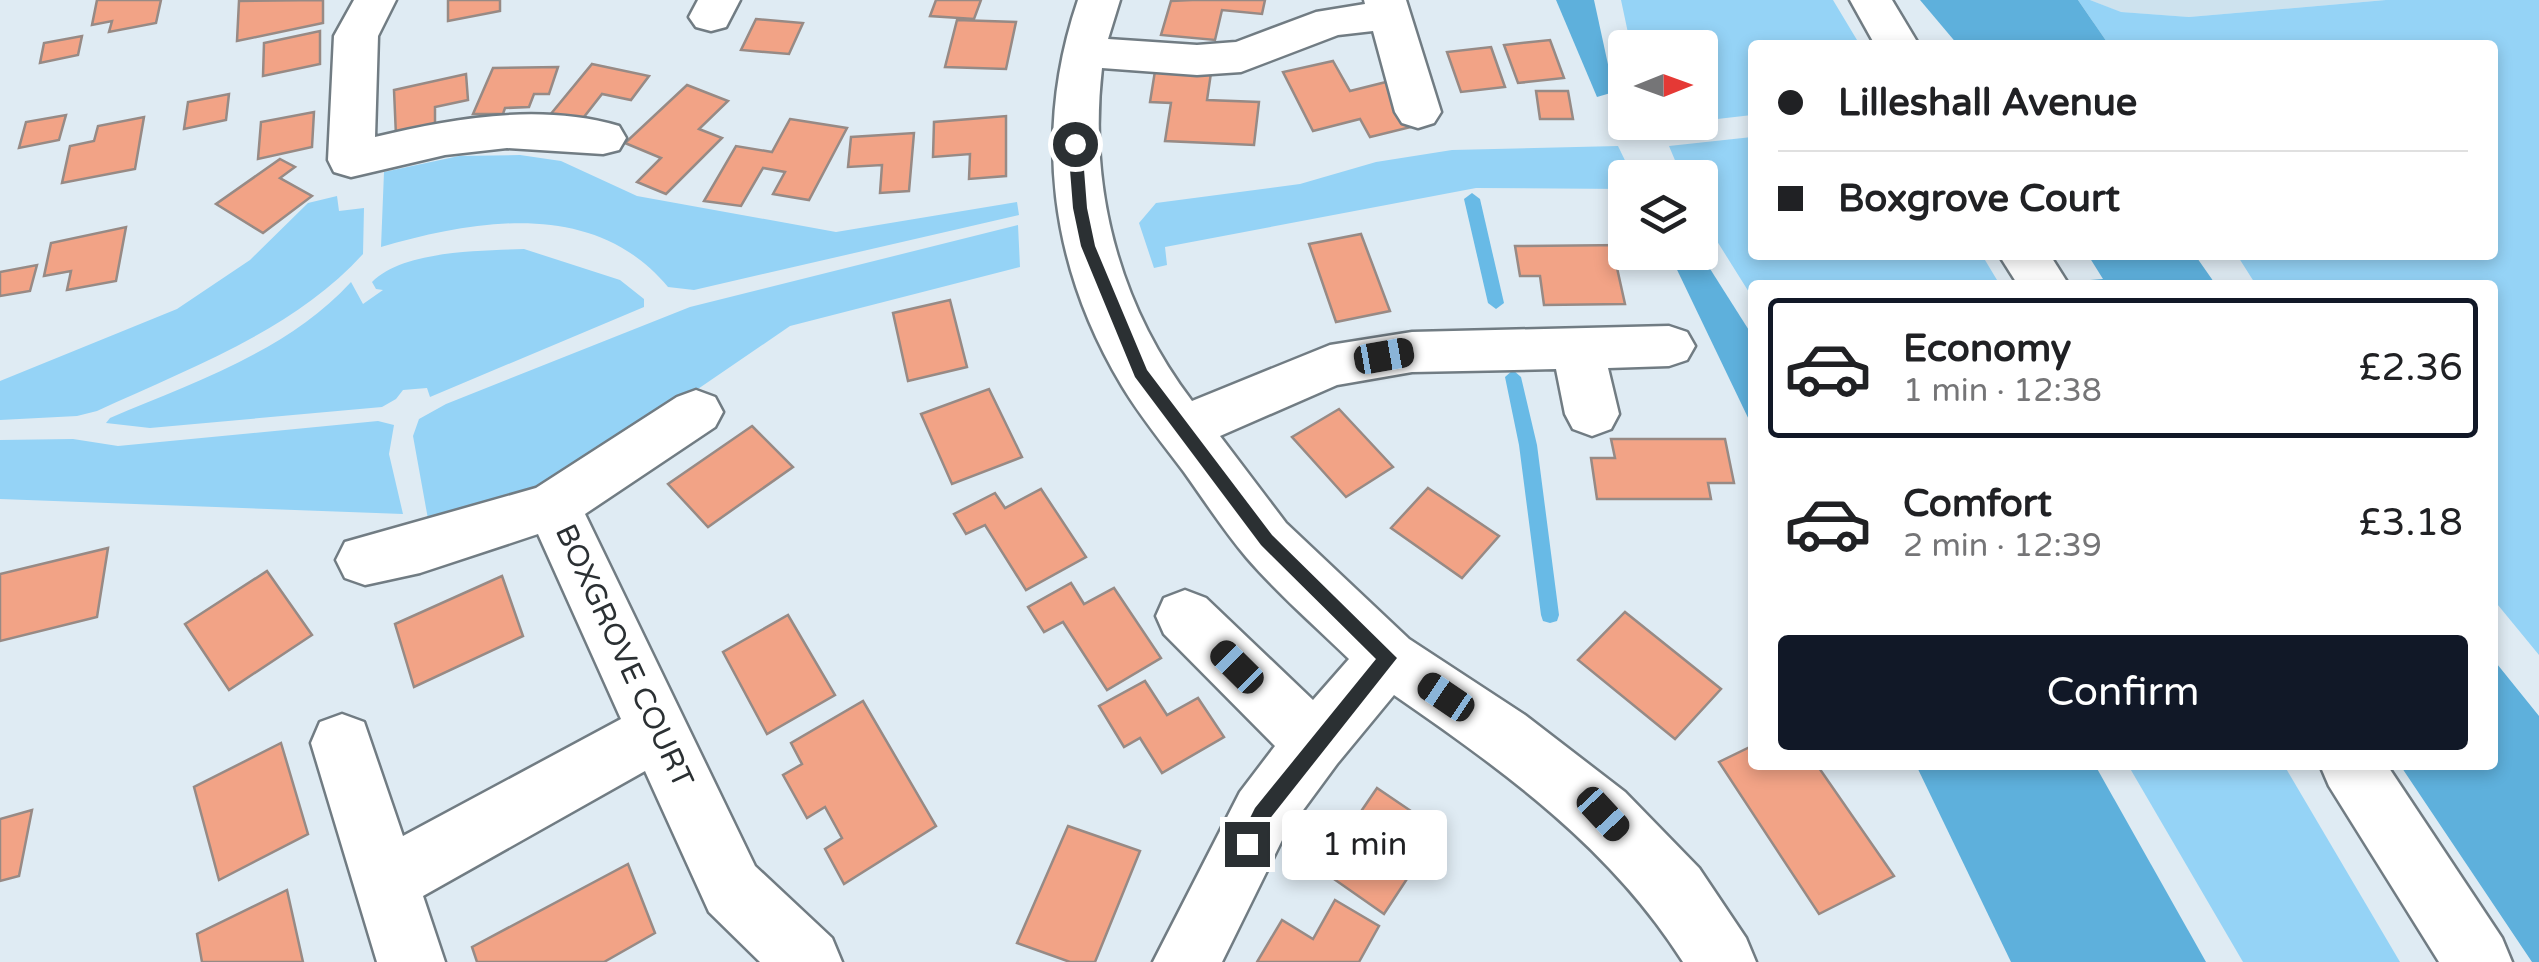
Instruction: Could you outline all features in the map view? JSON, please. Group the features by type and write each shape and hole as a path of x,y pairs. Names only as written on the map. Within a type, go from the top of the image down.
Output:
{"street":[{"path":"375,0 356,36 351,160 434,139 501,129 558,129 603,138"},
{"path":"1099,0 1082,52 1074,113 1080,208 1088,246 1141,373 1266,540 1388,658 1503,736 1603,814 1676,892 1722,962"},
{"path":"1871,0 1894,40"},
{"path":"1082,52 1197,60 1241,57 1331,22 1387,8 1418,112"},
{"path":"1182,429 1330,366 1412,352 1669,346"},
{"path":"1577,348 1592,414"},
{"path":"553,506 696,412"},
{"name":"BOXGROVE COURT","path":"364,560 420,548 553,506 732,889 808,962"},
{"path":"1185,616 1315,744"},
{"path":"1187,962 1262,814 1388,658"},
{"path":"386,881 660,730"},
{"path":"342,744 411,962"},
{"path":"2355,770 2478,962"}],"shaded area":[{"path":"1556,0 1594,0 1608,64 1608,94 1597,97"},
{"path":"1621,0 1833,0 1857,40 1748,40 1748,115 1718,119 1718,30 1627,30"},
{"path":"1920,0 2078,0 2106,40 1954,40"},
{"path":"2078,0 2090,0 2121,12 2189,17 2386,0 2539,0 2539,655 2498,605 2498,280 2253,280 2240,260 2498,260 2498,40 2106,40"},
{"path":"2090,0 2386,0 2189,17 2120,12"},
{"path":"1748,137 1748,260 1985,260 1997,280 1748,280 1748,291 1718,243 1718,160 1675,160 1669,146"},
{"path":"1618,146 1625,160 1608,160 1608,189 1476,188 1165,247 1167,265 1154,268 1139,223 1156,203 1300,184 1376,162 1452,150"},
{"path":"520,155 561,161 637,196 836,232 1017,202 1019,215 694,290 668,287 639,259 606,240 571,228 534,223 496,224 381,247 384,172 459,156"},
{"path":"337,196 339,211 364,208 363,254 305,305 203,363 97,411 77,416 0,420 0,381 177,309 250,260 308,203"},
{"path":"1018,225 1020,267 790,326 540,497 428,519 413,436 419,419 446,404 690,307"},
{"path":"524,249 620,280 644,299 644,307 430,397 427,388 403,390 382,407 150,428 106,423 269,346 326,306 351,282 363,304 383,290 376,289 372,282 403,264 444,254"},
{"path":"2091,260 2198,260 2212,280 2090,280 2103,279"},
{"path":"1677,270 1711,270 1748,329 1748,418"},
{"path":"378,421 394,425 389,454 403,514 0,499 0,440 73,439 118,446"},
{"path":"2498,665 2539,716 2539,962 2532,962 2403,770 2498,770"},
{"path":"1918,770 2098,770 2206,962 2011,962"},
{"path":"2131,770 2287,770 2400,962 2243,962"}],"building":[{"path":"97,0 161,0 156,23 109,32 112,21 92,25"},
{"path":"323,0 323,23 237,41 239,1"},
{"path":"448,0 500,0 500,11 448,21"},
{"path":"936,0 981,0 974,19 930,16"},
{"path":"1265,0 1262,14 1222,10 1215,40 1161,35 1171,1"},
{"path":"756,19 803,23 789,54 741,50"},
{"path":"957,20 1016,22 1006,69 945,67"},
{"path":"320,31 320,64 263,76 264,43"},
{"path":"82,36 78,55 40,63 44,43"},
{"path":"1550,40 1564,78 1518,83 1504,45"},
{"path":"1491,47 1505,87 1461,92 1447,52"},
{"path":"1333,61 1350,91 1386,82 1411,127 1370,137 1360,119 1313,131 1283,72"},
{"path":"592,64 649,76 631,100 602,94 580,122 550,115"},
{"path":"558,67 549,94 534,94 529,107 505,108 503,114 473,114 493,68"},
{"path":"1155,71 1211,73 1207,100 1259,102 1254,145 1165,141 1171,103 1150,102"},
{"path":"466,74 468,100 435,107 435,127 396,136 394,90"},
{"path":"687,85 728,101 699,129 722,138 666,194 637,182 661,158 625,143"},
{"path":"1536,91 1568,91 1573,119 1540,119"},
{"path":"229,94 226,120 184,129 188,102"},
{"path":"314,112 312,147 258,159 261,122"},
{"path":"66,115 59,140 19,148 26,122"},
{"path":"1006,116 1006,176 969,179 970,154 933,157 934,122"},
{"path":"144,117 135,169 62,183 70,146 94,141 98,126"},
{"path":"790,119 847,128 809,200 773,194 785,172 763,168 741,206 704,201 736,146 772,152"},
{"path":"914,133 909,191 880,193 882,165 848,167 851,137"},
{"path":"280,159 295,167 280,178 312,196 263,233 216,204"},
{"path":"126,227 116,281 67,290 71,271 44,276 51,243"},
{"path":"1361,234 1390,311 1336,322 1309,244"},
{"path":"1608,245 1608,270 1617,270 1625,304 1544,305 1540,276 1520,276 1515,246"},
{"path":"37,265 30,291 0,296 0,272"},
{"path":"950,300 967,367 908,381 893,313"},
{"path":"989,389 1022,457 952,484 921,414"},
{"path":"1339,409 1393,467 1346,497 1292,437"},
{"path":"752,426 793,467 708,527 668,484"},
{"path":"1611,439 1725,439 1734,483 1708,483 1711,499 1597,499 1591,458 1615,458"},
{"path":"1428,488 1499,536 1462,578 1391,528"},
{"path":"1041,489 1086,557 1026,590 985,525 966,534 954,514 995,493 1005,508"},
{"path":"108,548 97,617 0,641 0,574"},
{"path":"267,571 312,635 229,690 185,624"},
{"path":"502,576 523,636 414,687 395,624"},
{"path":"1071,583 1084,604 1114,588 1161,658 1107,690 1063,622 1044,632 1028,607"},
{"path":"1625,612 1721,689 1675,739 1578,660"},
{"path":"788,615 835,695 767,734 723,652"},
{"path":"1145,681 1167,715 1198,698 1224,737 1162,773 1140,738 1124,747 1099,706"},
{"path":"863,701 936,826 844,884 825,849 842,838 825,807 807,818 783,775 802,764 791,743"},
{"path":"281,743 308,834 219,880 194,787"},
{"path":"1748,748 1748,770 1820,770 1894,876 1819,914 1719,762"},
{"path":"1377,788 1439,830 1384,914 1321,870"},
{"path":"32,810 19,876 0,881 0,819"},
{"path":"1068,826 1140,851 1095,962 1070,962 1017,943"},
{"path":"628,864 655,933 604,962 477,962 472,947"},
{"path":"287,890 303,962 202,962 197,934"},
{"path":"1335,900 1379,926 1359,962 1257,962 1282,920 1313,939"}],"waterway":[{"path":"1472,199 1496,303"},
{"path":"1513,377 1528,445 1550,615"}],"route":[{"path":"1075,144 1080,208 1088,246 1106,298 1141,373 1266,540 1388,658 1315,744 1262,814 1247,844"}]}
